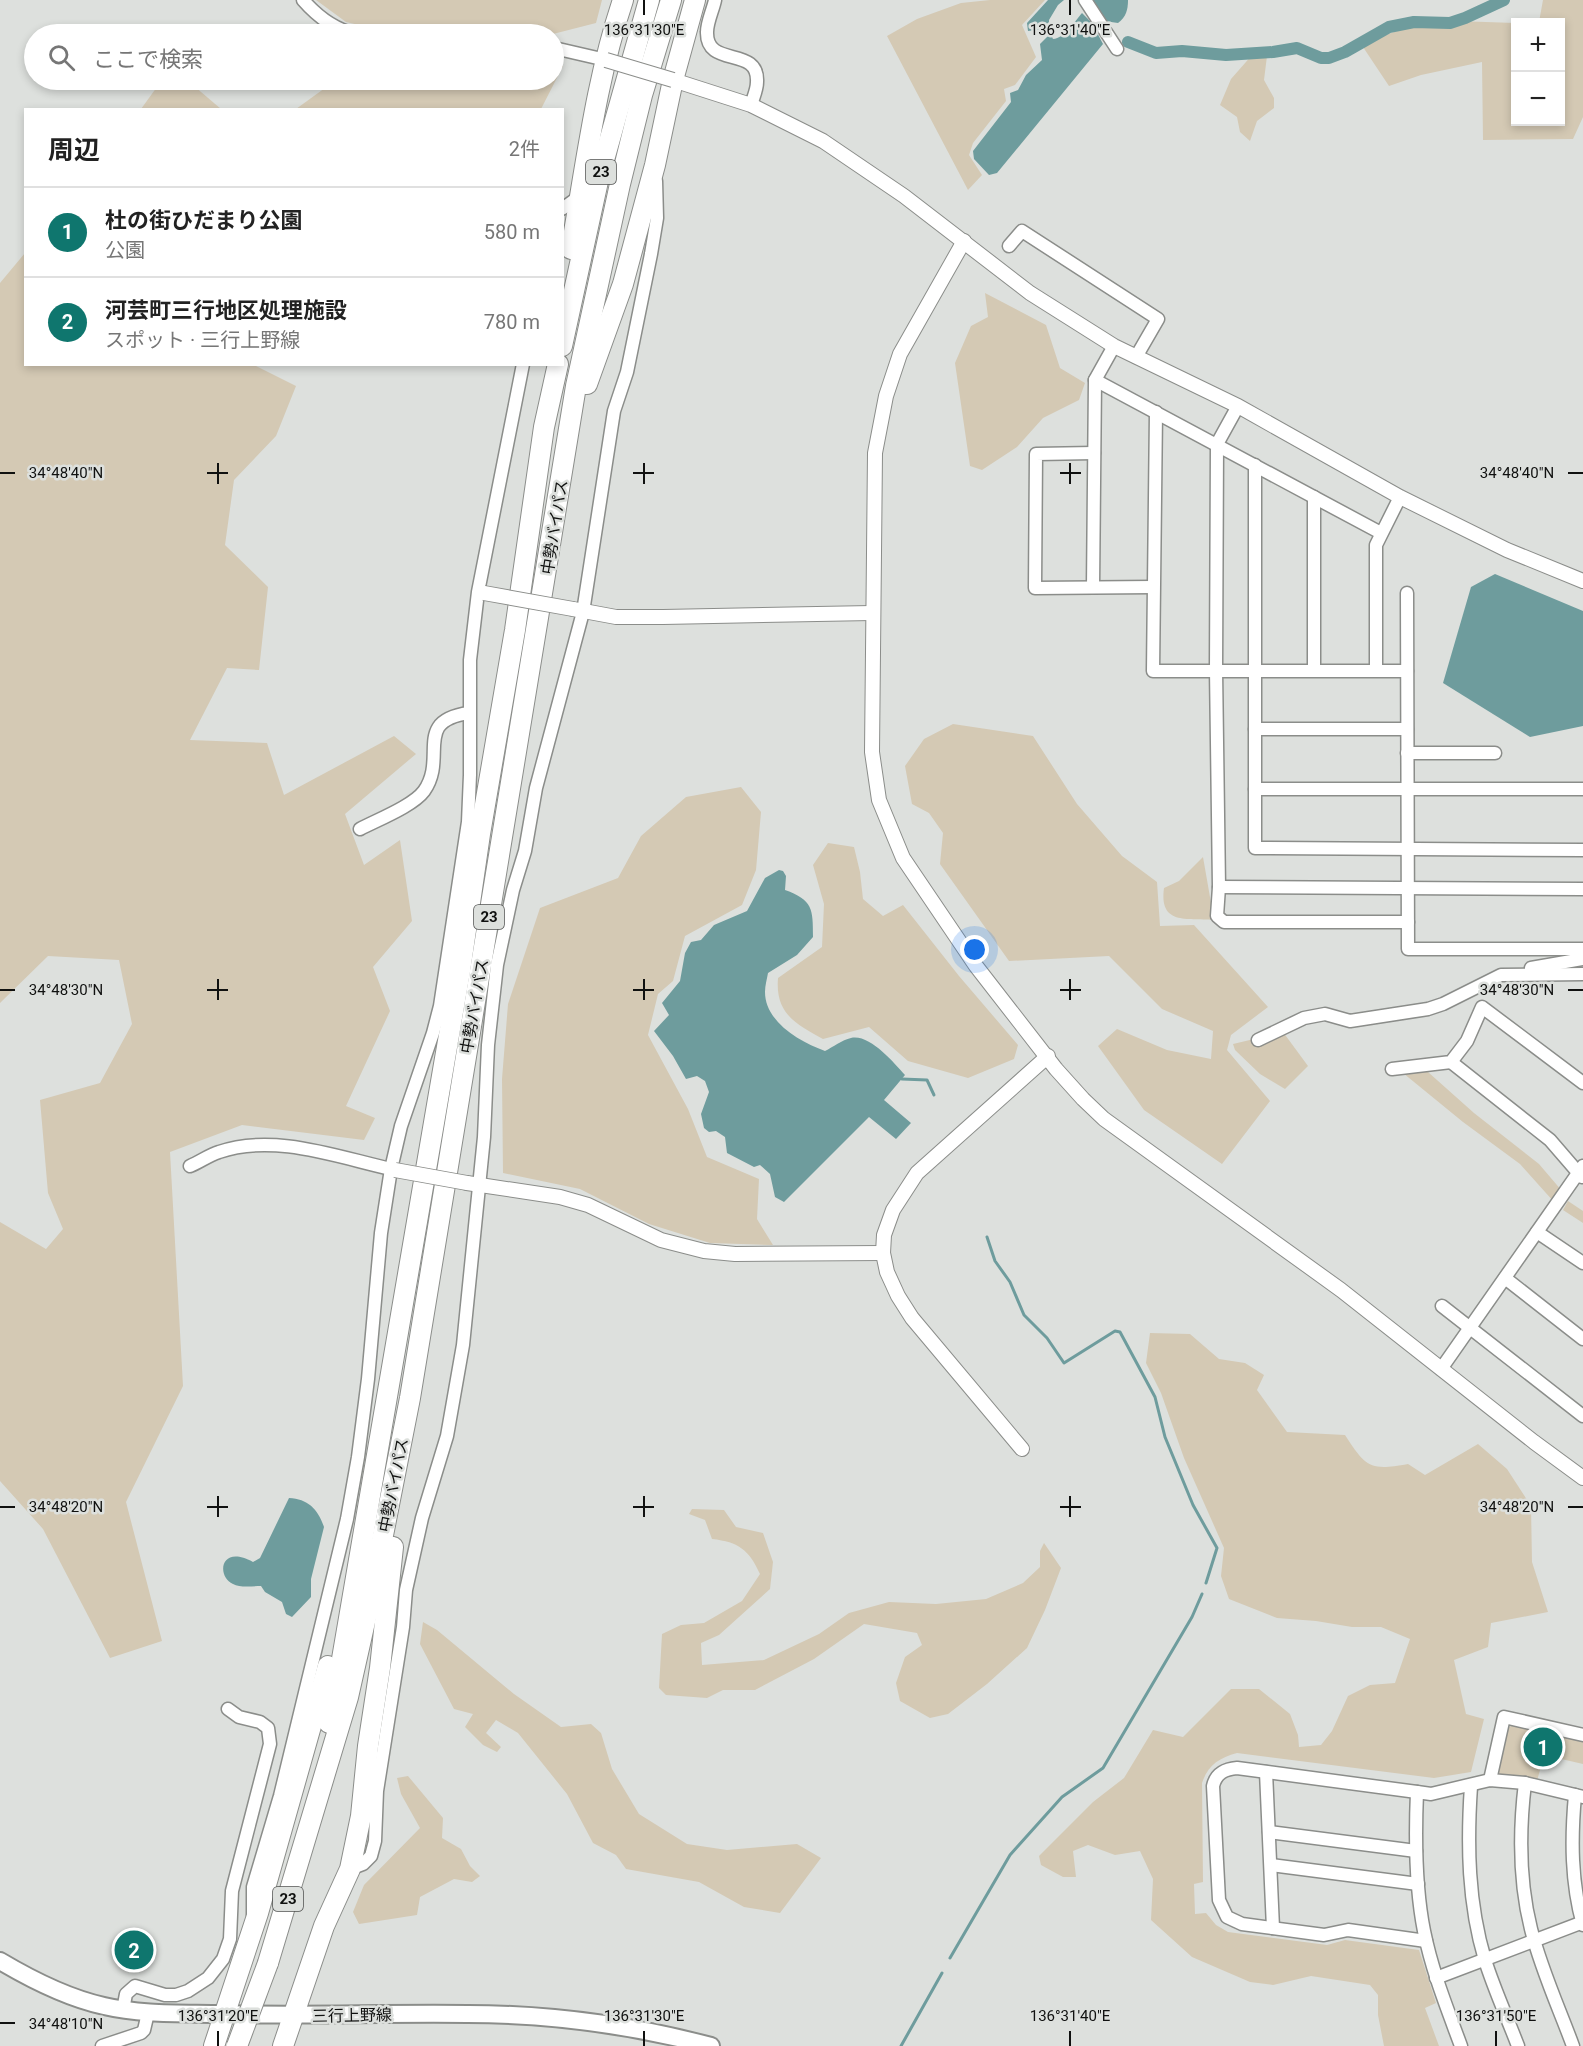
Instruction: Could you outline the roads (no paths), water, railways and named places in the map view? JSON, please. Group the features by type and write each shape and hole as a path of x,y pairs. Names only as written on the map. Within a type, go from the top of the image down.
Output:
{"highway":[{"path":"564,282 606,60 623,0"},
{"name":"23","path":"564,337 598,181 648,0"},
{"name":"中勢バイパス","path":"237,2046 268,1963 348,1697 374,1586 410,1398 576,386 620,184 642,95 670,0"},
{"path":"568,440 623,284 695,0"},
{"path":"544,427 550,366"},
{"name":"中勢バイパス","path":"307,1834 342,1659 460,971 480,834 515,630 544,427 558,366"},
{"path":"283,2046 324,1926 350,1869 361,1816 410,1398"},
{"path":"214,2046 254,1925 331,1655 365,1517"}],"main road":[{"name":"三行上野線","path":"0,1961 46,1986 102,2006 148,2013 292,2016 467,2014 560,2018 665,2034 711,2046"}],"street":[{"path":"303,0 330,24"},
{"path":"715,0 707,30 708,39 718,53 744,59 754,70 757,82 751,105"},
{"path":"1085,0 1116,49"},
{"path":"564,50 606,60 751,105 823,141 904,196 1030,293 1114,345 1238,406 1400,497 1507,550 1583,581"},
{"path":"350,1869 363,1864 371,1856 375,1841 377,1791 403,1627 406,1590 422,1518 447,1436 463,1345 473,1184 484,1137 488,1045 497,965 513,890 525,851 539,778 578,610 612,422 627,372 653,245 657,218 655,165"},
{"path":"564,208 580,196"},
{"path":"1010,246 1022,231 1158,319 1136,357"},
{"path":"964,241 900,354 886,396 876,453 872,613 872,752 879,800 903,858 976,966 1056,1069 1104,1119 1341,1290 1534,1443 1583,1478"},
{"path":"1093,587 1095,380 1114,345"},
{"path":"254,1925 253,1887 280,1796 347,1519 365,1401 381,1233 401,1126 433,1034 440,1006 468,822 470,660 523,366"},
{"path":"1095,380 1381,533"},
{"path":"1238,406 1218,444 1216,670 1219,887 1217,916 1224,922 1408,922"},
{"path":"1156,412 1153,671 1314,669 1407,671"},
{"path":"1094,453 1036,454 1035,588 1153,587"},
{"path":"1255,465 1255,848 1583,850"},
{"path":"1314,497 1314,669"},
{"path":"1376,670 1376,545 1400,497"},
{"path":"1407,592 1408,949 1583,949"},
{"path":"481,593 616,616 663,618 872,613"},
{"path":"360,829 423,793 433,773 434,735 442,722 469,713"},
{"path":"1255,729 1407,729"},
{"path":"1407,753 1496,753"},
{"path":"1255,789 1583,789"},
{"path":"1219,887 1583,889"},
{"path":"1258,1040 1304,1018 1325,1014 1350,1021 1428,1010 1502,975 1583,959"},
{"path":"1502,975 1583,974"},
{"path":"1451,1062 1467,1041 1482,1007 1583,1083"},
{"path":"1022,1449 912,1318 887,1272 883,1253 884,1235 893,1210 917,1173 1048,1056"},
{"path":"1392,1069 1451,1062 1550,1140 1581,1173 1441,1369"},
{"path":"190,1166 231,1149 291,1146 393,1170 560,1197 588,1205 661,1240 704,1251 735,1254 883,1253"},
{"path":"1537,1232 1583,1263"},
{"path":"1505,1278 1583,1339"},
{"path":"1442,1306 1583,1416"},
{"path":"123,2010 126,1994 135,1986 165,1995 176,1995 188,1991 208,1978 223,1959 232,1918 232,1891 270,1744 268,1728 260,1722 239,1717 228,1708"},
{"path":"1490,1780 1504,1717 1583,1735"},
{"path":"1426,1941 1348,1930 1323,1935 1233,1921 1222,1910 1219,1900 1214,1781 1224,1770 1238,1768 1431,1794 1490,1780 1525,1783 1579,1796 1572,1850 1575,1885 1583,1923 1436,1978"},
{"path":"1266,1772 1273,1928"},
{"path":"1525,1783 1521,1815 1521,1866 1524,1894 1534,1940 1573,2046"},
{"path":"1471,1786 1468,1825 1470,1879 1476,1922 1485,1959 1518,2046"},
{"path":"1417,1792 1416,1851 1426,1941 1436,1978 1461,2046"},
{"path":"1269,1832 1416,1851"},
{"path":"1271,1865 1418,1884"},
{"path":"102,2046 141,2033 144,2030 148,2013"}],"water":[{"path":"1048,0 1064,0 1049,20 1049,30 1053,39 1065,33 1082,13 1092,23 1103,44 997,173 989,175 974,159 973,151 1011,102 1010,93 1018,90 1026,75 1042,60 1040,44 1048,36 1044,29 1028,31 1027,23"},
{"path":"1090,0 1128,0 1127,10 1118,23 1104,21"},
{"path":"1495,574 1583,611 1583,726 1530,737 1443,683 1471,587"},
{"path":"779,870 783,871 786,876 785,890 801,898 810,907 813,937 797,955 768,973 765,992 771,1013 795,1036 825,1051 851,1038 866,1040 881,1050 905,1075 884,1100 911,1123 896,1139 869,1117 784,1202 775,1197 770,1174 760,1165 754,1167 727,1153 725,1137 716,1131 709,1132 704,1128 701,1114 709,1092 705,1081 697,1076 686,1079 673,1056 654,1031 669,1015 662,1003 680,981 685,953 691,942 701,940 714,925 747,911 765,878"},
{"path":"289,1498 302,1500 311,1506 319,1515 324,1527 311,1579 311,1597 292,1617 286,1614 282,1602 265,1592 261,1586 233,1584 224,1575 223,1569 224,1563 234,1557 242,1557 253,1562 260,1558"}],"waterway":[{"path":"1128,42 1156,53 1182,51 1226,55 1297,48 1321,58 1329,58 1345,52 1389,27 1414,22 1450,23 1504,0"},
{"path":"902,1079 927,1080 934,1095"},
{"path":"987,1237 995,1261 1010,1282 1024,1315 1047,1338 1064,1363 1115,1331 1120,1332 1155,1397 1165,1437 1193,1505 1217,1548 1206,1583"},
{"path":"950,1958 1010,1855 1062,1797 1103,1768 1192,1617 1202,1594"},
{"path":"901,2046 942,1973"}],"place":[{"name":"杜の街ひだまり公園","path":"1543,1747"},
{"name":"河芸町三行地区処理施設","path":"134,1950"}]}
